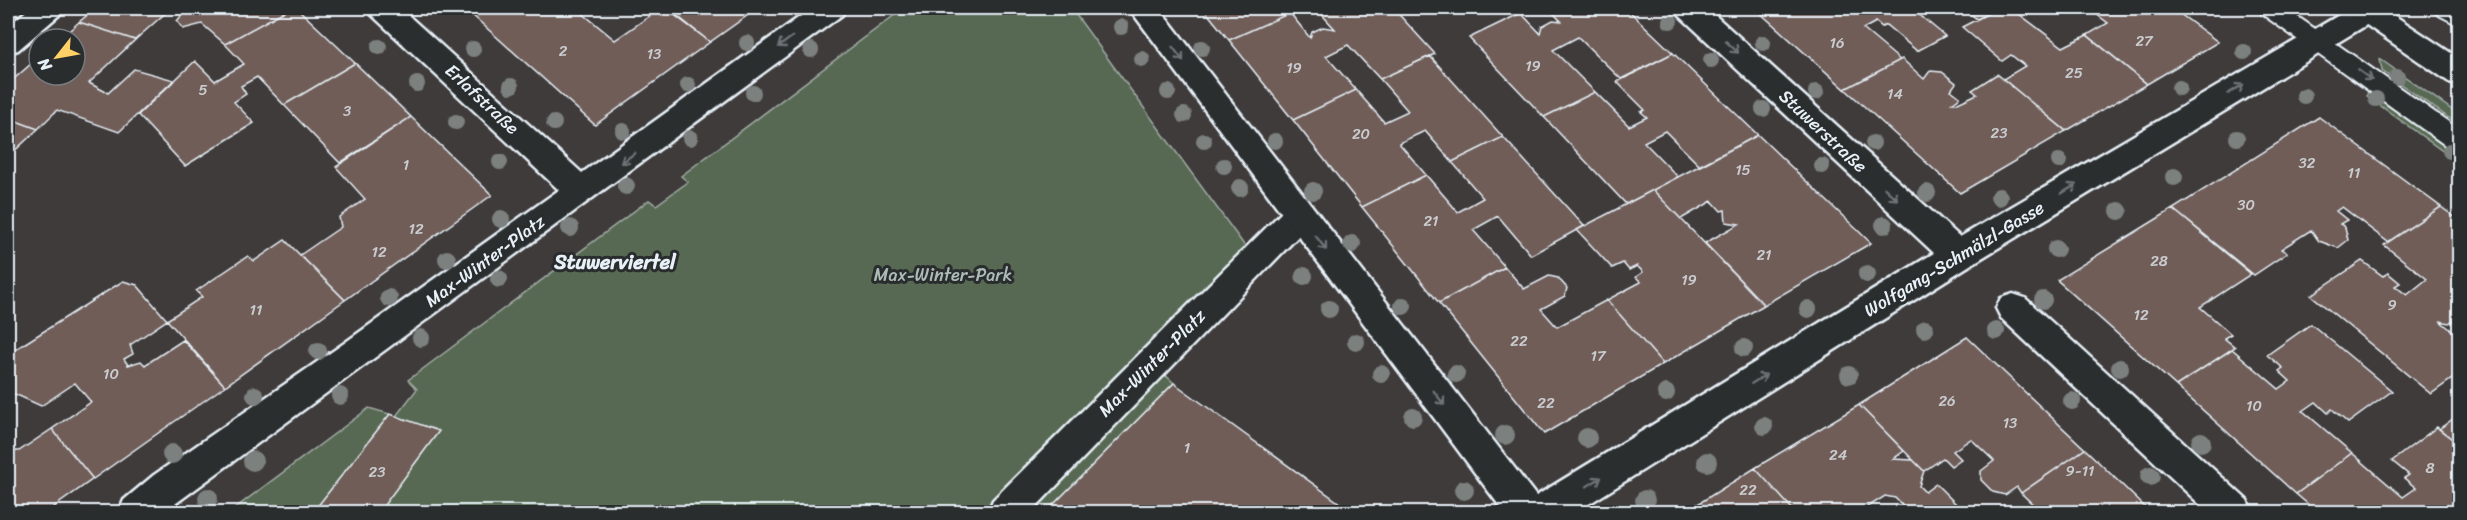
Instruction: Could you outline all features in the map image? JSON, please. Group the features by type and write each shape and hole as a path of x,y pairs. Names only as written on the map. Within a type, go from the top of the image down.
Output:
{"street":[{"path":"8,42 49,8"},
{"name":"Erlafstraße","path":"382,8 581,191"},
{"name":"Max-Winter-Platz","path":"137,513 167,488 832,8"},
{"path":"1143,8 1526,513"},
{"name":"Stuwerstraße","path":"1689,8 1958,255"},
{"path":"2365,9 2460,74"},
{"name":"Wolfgang-Schmälzl-Gasse","path":"1544,513 1958,255 2317,41 2365,9"},
{"name":"Max-Winter-Platz","path":"1006,513 1300,214"},
{"path":"2013,308 2234,513"}],"lane":[{"path":"2270,8 2460,142"},
{"path":"2445,8 2460,18"}],"green space":[{"name":"Max-Winter-Park","path":"904,8 1071,8 1247,249 1162,372 1174,383 1046,512 230,512 369,408 396,416 417,389 408,380 649,200 656,205 688,182 681,176"},
{"path":"2380,59 2459,115 2459,125 2382,71"},
{"path":"2368,89 2459,155 2459,163 2367,96"}],"building":[{"path":"96,8 171,8 135,40 79,22"},
{"path":"188,8 290,8 225,44 202,24 183,29 177,21"},
{"path":"290,8 297,8 355,63 284,105 257,77 241,86 246,94 234,102 254,123 185,166 138,115 195,61 215,81 244,64 225,44"},
{"path":"482,8 576,8 615,40 651,15 642,8 665,8 710,42 595,125 471,14"},
{"path":"676,8 758,8 710,42 671,11"},
{"path":"1203,8 1285,8 1290,13 1229,40"},
{"path":"1316,8 1393,8 1435,54 1380,79 1348,45 1326,56 1356,90 1293,120 1229,40 1290,13 1310,38 1312,32 1323,27 1335,29"},
{"path":"1548,8 1626,8 1673,53 1621,79 1578,37 1553,50 1595,92 1544,117 1469,38 1521,13 1540,33 1542,26 1553,20 1561,21"},
{"path":"1765,8 1839,8 1846,13 1857,8 1911,8 1945,36 1917,51 1886,25 1882,27 1876,22 1863,29 1900,60 1845,89 1758,11"},
{"path":"1963,8 1999,8 1977,19"},
{"path":"1999,8 2011,8 2063,47 2087,35 2147,84 2066,131 2003,79 2025,66 2011,55 2002,61 1962,27"},
{"path":"2088,8 2172,8 2218,42 2147,84 2087,35 2108,23"},
{"path":"79,22 135,40 89,83 108,93 134,69 174,80 119,132 57,110 38,129 8,118 8,84 27,67 27,87 87,87 87,27 73,27"},
{"path":"1673,53 1758,135 1700,166 1665,131 1644,142 1678,177 1626,204 1544,117 1595,92 1629,126 1647,117 1641,112 1645,110 1617,82"},
{"path":"1430,56 1503,137 1452,162 1425,131 1399,143 1426,175 1362,207 1293,120 1356,90 1384,122 1408,111 1380,79"},
{"path":"1902,59 1924,79 1930,71 1942,72 1956,83 1951,90 1960,97 1952,103 1958,103 1977,94 1972,90 1997,74 2066,131 1960,193 1845,89"},
{"path":"355,63 411,117 340,163 284,105"},
{"path":"411,117 492,195 345,300 300,255 341,227 339,217 365,199 336,167"},
{"path":"2319,117 2441,207 2388,242 2342,207 2336,211 2347,220 2340,224 2345,227 2348,240 2338,248 2319,241 2311,230 2281,249 2287,253 2254,275 2173,209"},
{"path":"8,118 38,129 8,157"},
{"path":"1758,135 1871,243 1764,305 1705,243 1739,224 1726,222 1725,210 1721,211 1712,201 1681,219 1653,190"},
{"path":"1503,137 1584,226 1531,255 1498,216 1473,230 1505,267 1439,303 1362,207 1426,175 1458,212 1483,198 1452,162"},
{"path":"1653,190 1764,305 1663,364 1607,300 1641,282 1636,277 1643,272 1637,266 1629,270 1623,263 1612,268 1577,230"},
{"path":"2441,207 2460,221 2460,315 2449,323 2440,321 2460,337 2460,373 2431,394 2311,295 2362,261 2383,276 2388,273 2400,283 2395,286 2407,295 2427,279 2384,245"},
{"path":"2173,209 2251,274 2200,307 2231,334 2224,338 2235,347 2176,386 2057,280"},
{"path":"285,240 345,300 225,386 167,320 202,297 196,291 248,256 254,261"},
{"path":"1505,267 1524,289 1549,276 1558,278 1567,288 1565,296 1541,309 1557,327 1607,300 1663,364 1544,434 1439,303"},
{"path":"123,281 137,285 167,320 130,345 133,354 124,359 128,365 141,361 145,365 183,340 225,386 93,479 52,429 91,402 75,383 41,406 8,391 8,354"},
{"path":"2311,324 2392,391 2348,423 2332,409 2328,413 2316,402 2303,411 2352,453 2296,494 2176,386 2232,349 2279,389 2290,381 2279,371 2283,368 2267,355"},
{"path":"1967,337 2085,449 2021,493 2017,487 2005,495 1993,492 1981,480 1981,471 1994,461 1971,439 1953,451 1961,459 1951,466 1943,458 1924,471 1859,405"},
{"path":"1174,383 1352,512 1046,512"},
{"path":"1859,405 1904,451 1893,459 1913,460 1924,471 1919,486 1925,492 1936,484 1964,512 1909,512 1895,498 1885,496 1860,512 1795,512 1755,468"},
{"path":"390,414 439,431 379,512 313,512"},
{"path":"2460,414 2460,445 2439,429"},
{"path":"2437,427 2460,445 2460,512 2317,512 2296,494 2352,453 2403,497 2416,488 2404,478 2409,475 2392,461"},
{"path":"52,429 93,479 47,512 8,512 8,451 19,451"},
{"path":"2085,449 2150,512 2041,512 2021,493"},
{"path":"1755,468 1795,512 1685,512"}],"district":[{"name":"Stuwerviertel","path":"615,262"}]}
